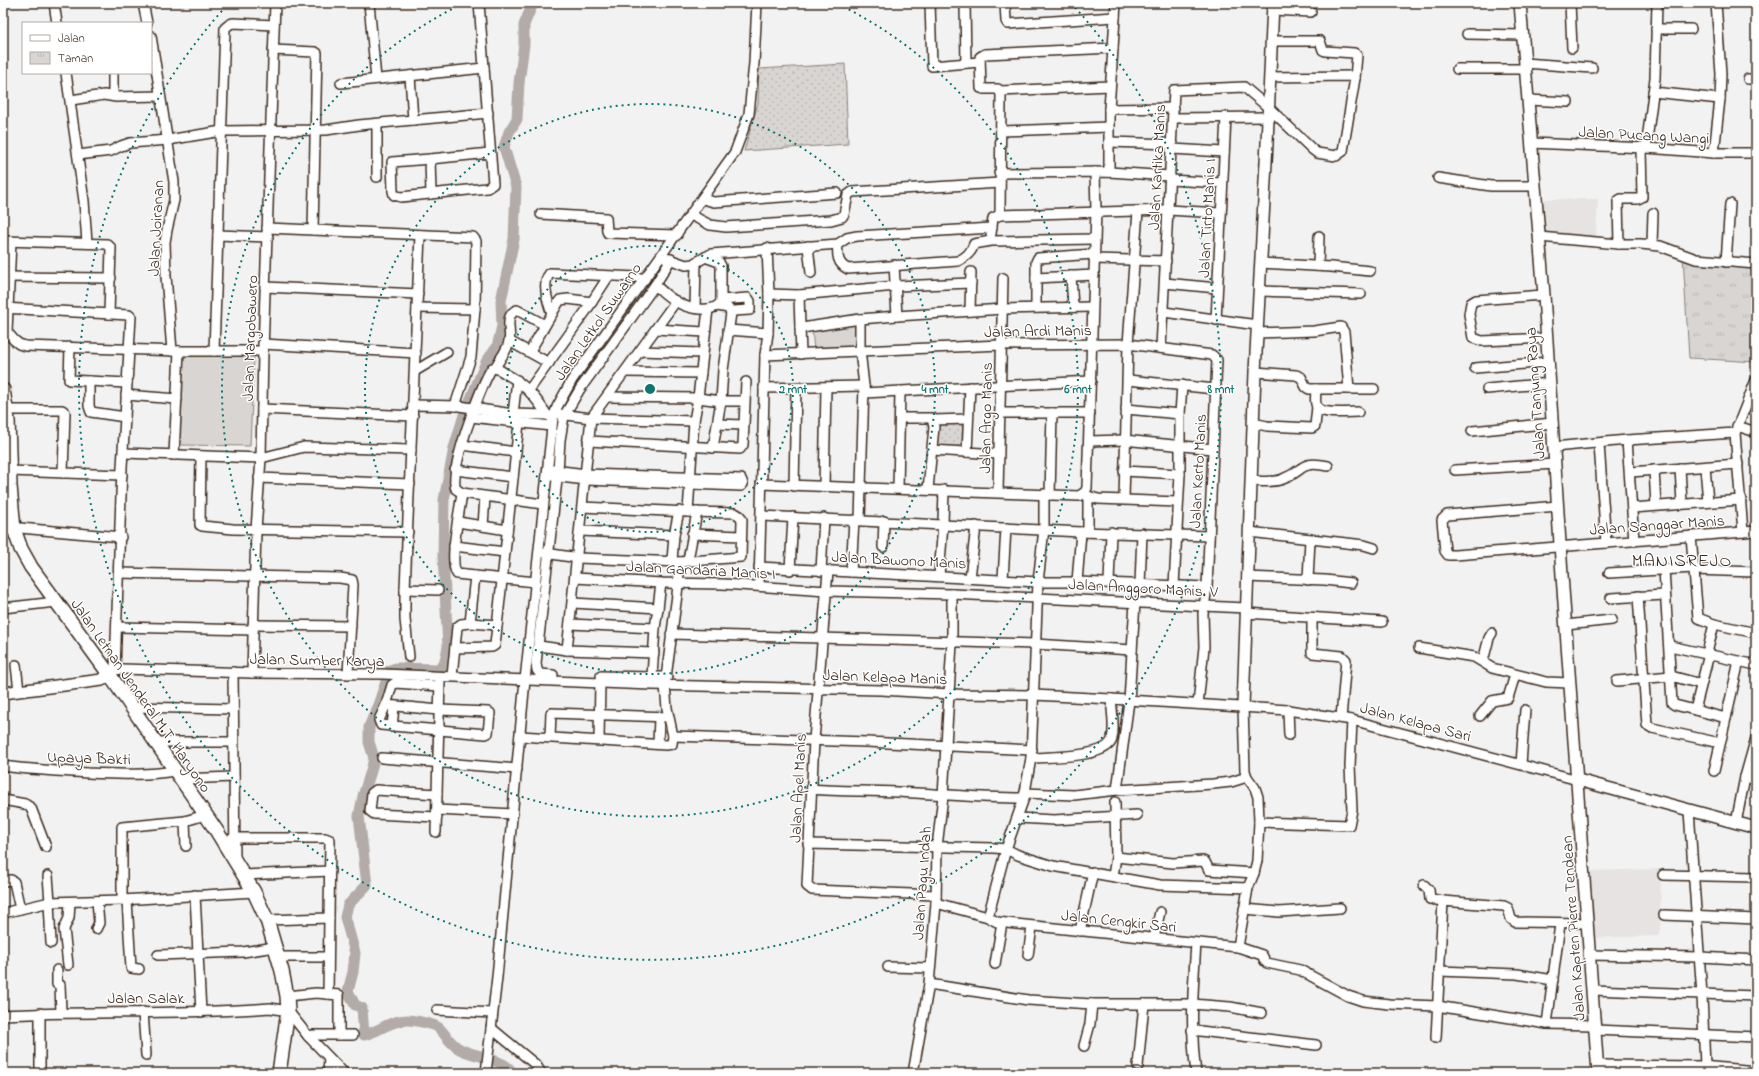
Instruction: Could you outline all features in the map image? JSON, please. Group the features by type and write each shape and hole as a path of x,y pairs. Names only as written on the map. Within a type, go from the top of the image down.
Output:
{"highway":[{"name":"Jalan Letnan Jenderal M.T. Haryono","path":"3,390 7,410 6,436 10,471 7,486 9,530 31,567 56,602 112,672 131,708 204,815 229,840 235,861 254,892 267,920 288,996 288,1011 279,1073"}],"main road":[{"name":"Jalan Tanjung Raya","path":"1520,3 1524,35 1538,237 1544,295 1578,780"},
{"path":"1243,707 1255,372 1273,7"},
{"path":"3,694 102,680 112,672"},
{"path":"1578,780 1756,828"},
{"name":"Jalan Kapten Pierre Tendean","path":"1578,780 1598,1069"}],"street":[{"path":"54,3 57,22"},
{"path":"143,3 147,22"},
{"name":"Jalan Margobawero","path":"252,673 256,530 261,458 272,50 276,3"},
{"path":"369,3 376,79"},
{"path":"479,3 493,184 490,187 431,194 398,197 394,195 392,162 430,160 490,153"},
{"name":"Jalan Letkol Suwarno","path":"486,1069 513,814 543,504 548,472 552,418 572,380 736,152 749,114 754,70 757,3"},
{"path":"930,3 932,66 980,62"},
{"path":"965,3 966,63"},
{"path":"1005,3 1006,21 1008,24 1115,18"},
{"path":"1109,172 1109,109 1116,3"},
{"path":"1570,3 1572,48"},
{"path":"1619,244 1618,201 1621,199 1638,199 1642,197 1643,148 1653,92 1657,3"},
{"path":"1714,153 1720,99 1721,56 1716,3"},
{"path":"1273,7 1311,12"},
{"path":"214,350 226,26 233,23 274,25"},
{"path":"1656,29 1691,29"},
{"path":"1467,34 1524,35"},
{"name":"Jalan Joiranan","path":"152,40 174,182 174,200 167,230 166,242 166,276 175,351 177,399 174,455"},
{"path":"1174,118 1226,117 1268,112 1312,150 1317,153 1338,156 1343,151 1355,78 1357,54 1322,50 1320,41 1271,41"},
{"path":"1110,86 1000,91 998,89 984,89 981,88 980,57 985,54 1113,48"},
{"path":"272,50 317,53 313,230"},
{"path":"1456,69 1526,66 1592,68"},
{"path":"341,83 484,68"},
{"path":"66,74 84,202 87,243"},
{"path":"113,74 114,96"},
{"path":"410,76 413,120"},
{"path":"1270,77 1352,76 1355,78"},
{"name":"Jalan Kartika Manis","path":"1161,348 1174,118 1174,90 1239,86 1244,87 1268,112"},
{"path":"1000,91 1000,214"},
{"path":"1653,92 1720,99"},
{"path":"71,100 97,96 160,96"},
{"path":"1528,100 1568,102"},
{"path":"1109,109 1174,108"},
{"path":"78,155 112,151 130,143 168,140 222,131 316,130 488,113"},
{"name":"Jalan Tirto Manis I","path":"1216,320 1220,213 1226,117"},
{"path":"377,124 377,177"},
{"path":"1001,131 1109,127"},
{"path":"1109,142 1172,146 1224,152"},
{"name":"Jalan Pucang Wangi","path":"1531,143 1714,153 1756,153"},
{"path":"430,160 431,194"},
{"path":"999,173 1050,171 1109,172 1222,183"},
{"path":"1077,582 1085,532 1087,488 1096,211 1095,172"},
{"path":"1438,178 1491,186 1535,186"},
{"path":"691,215 710,225 726,227 831,220 842,217 848,194 852,192 1000,183"},
{"path":"703,199 714,202 837,193"},
{"path":"1726,262 1730,204"},
{"path":"991,241 993,218 1000,214 1168,210 1220,213"},
{"path":"1124,499 1124,440 1128,380 1128,344 1138,211"},
{"path":"1652,245 1653,212"},
{"path":"541,214 606,218 608,233 677,235"},
{"path":"661,256 686,265 696,262 711,254 767,248 838,244 846,238 857,236 992,228"},
{"path":"218,234 313,230 469,236 475,239 475,309 471,357 457,406"},
{"path":"409,657 405,619 405,589 420,235"},
{"path":"1318,266 1320,236"},
{"path":"1538,237 1619,244 1652,245 1674,250 1696,258 1756,264"},
{"path":"838,244 837,257 844,267 848,269 958,260 969,254 974,244 991,241 1094,239"},
{"path":"109,314 112,248 110,246 107,244 87,243 7,241 5,308 7,332 19,344 25,346 175,351 263,348 416,353"},
{"path":"808,246 811,273"},
{"path":"758,586 762,516 761,484 765,355 768,333 769,294 767,248"},
{"path":"1036,308 1036,262 1038,258 1094,256 1166,261"},
{"path":"704,257 719,262 721,266 719,303"},
{"path":"666,681 652,677 544,675 540,674 537,670 558,474 560,440 564,416 580,389 655,285 671,259"},
{"path":"695,308 696,262"},
{"path":"1261,263 1370,271"},
{"path":"894,265 898,316"},
{"path":"970,311 971,272"},
{"path":"552,314 547,298 546,282 547,276 550,273 608,277 637,277 645,279"},
{"path":"1036,278 1094,275"},
{"path":"1071,276 1073,307"},
{"path":"6,277 111,278"},
{"path":"529,390 592,302 608,277"},
{"name":"Jalan Argo Manis","path":"998,492 1003,278"},
{"path":"769,294 799,295 896,286 971,283"},
{"path":"1165,284 1217,288"},
{"path":"655,285 676,301 695,308 708,309 719,303 748,298 750,301 750,310 733,311 731,313"},
{"path":"266,287 418,294"},
{"path":"1259,291 1361,294"},
{"path":"799,295 801,354"},
{"path":"1544,295 1476,300 1471,303 1469,314 1473,338 1476,340 1547,338"},
{"path":"530,351 557,303 564,298 592,302"},
{"path":"567,650 578,558 588,441 592,418 676,301"},
{"path":"713,448 721,402 723,370 731,313 728,308 719,303"},
{"path":"800,327 802,328 860,319 970,311 1092,307"},
{"path":"5,308 129,315 131,317 123,463 118,627 112,672"},
{"path":"417,308 475,309"},
{"path":"680,561 692,534 688,512 689,480 694,421 708,309"},
{"path":"543,504 462,493 455,487 456,470 472,411 491,371 495,368 509,342 510,317 515,310 517,310 545,326"},
{"path":"1164,312 1216,320 1257,329 1314,332 1341,327 1344,332 1349,389"},
{"path":"851,572 860,487 864,390 860,350 860,319"},
{"path":"656,329 704,332"},
{"path":"728,330 768,333"},
{"path":"509,342 530,351 549,363"},
{"name":"Jalan Ardi Manis","path":"765,355 1001,345 1128,344 1212,355 1216,357"},
{"path":"70,347 69,380 127,383"},
{"path":"640,351 702,354"},
{"path":"415,371 447,352"},
{"name":"Jalan Kerto Manis","path":"1198,704 1204,647 1204,606 1207,587 1216,357"},
{"path":"1476,368 1549,362"},
{"path":"495,368 517,380 529,390 552,418"},
{"path":"625,372 701,373"},
{"path":"1255,372 1296,375 1301,377 1306,388 1374,389"},
{"path":"514,414 517,380"},
{"path":"1128,380 1215,389"},
{"path":"764,388 826,388 900,392 1091,381"},
{"path":"89,382 89,406 91,412 125,417"},
{"path":"588,441 713,448 742,448 746,382"},
{"path":"1487,389 1550,383"},
{"path":"1174,586 1180,474 1180,414 1182,385"},
{"path":"1743,532 1736,430 1755,386"},
{"path":"967,452 970,387"},
{"path":"794,486 796,388"},
{"path":"824,487 826,388"},
{"path":"1253,423 1267,426 1312,428 1315,426 1317,407 1316,389"},
{"path":"898,488 900,392"},
{"path":"126,395 177,399"},
{"path":"607,397 698,398 721,402 744,401"},
{"path":"413,405 457,406 520,423 564,416 694,421"},
{"path":"1317,407 1325,411 1358,412"},
{"path":"262,409 413,416"},
{"path":"1126,409 1180,414"},
{"path":"7,410 62,410 65,412 63,473"},
{"path":"472,411 552,418"},
{"path":"1000,413 1090,413"},
{"path":"988,917 1006,849 1018,818 1024,796 1032,754 1038,582 1047,495 1052,413"},
{"path":"900,418 930,417 933,420 968,419"},
{"path":"928,489 933,420"},
{"path":"455,648 494,646 520,423"},
{"path":"717,424 744,425"},
{"path":"1472,432 1552,424"},
{"path":"1554,447 1736,430 1756,432"},
{"path":"1089,441 1124,440 1213,450"},
{"path":"1627,440 1634,541"},
{"path":"1599,444 1606,543"},
{"path":"462,445 516,452"},
{"path":"10,471 63,473 174,455 261,458 304,447 411,450"},
{"path":"932,450 998,454"},
{"path":"201,456 200,525 209,528 256,530 408,532"},
{"path":"1252,481 1278,481 1308,464 1314,463 1328,466"},
{"path":"1455,470 1555,464"},
{"path":"1630,472 1738,464"},
{"path":"1705,467 1708,502"},
{"path":"1680,468 1682,503"},
{"path":"456,470 513,476"},
{"path":"1654,470 1656,505"},
{"path":"1124,471 1180,474"},
{"path":"548,472 586,477 689,480"},
{"path":"259,478 410,484"},
{"path":"761,484 928,489 1047,495 1086,495 1098,499 1178,502"},
{"path":"939,576 944,490"},
{"path":"462,493 454,546 455,572 460,575 536,582"},
{"path":"483,526 485,497"},
{"path":"1632,508 1682,503 1741,500"},
{"path":"539,552 578,558 680,561 740,558 742,520 739,515 735,513 582,506"},
{"name":"Jalan Sanggar Manis","path":"1558,506 1444,516 1442,523 1445,551 1448,555 1756,531"},
{"path":"520,736 671,744 673,736 669,717 666,681 680,561 674,535 688,512"},
{"path":"762,516 1085,532 1209,536"},
{"path":"790,570 793,517"},
{"name":"Jalan Apel Manis","path":"808,888 806,882 814,740 827,591 824,571 824,518"},
{"path":"883,546 884,521"},
{"path":"458,522 507,530"},
{"path":"970,578 976,526"},
{"path":"1002,579 1006,528"},
{"path":"9,530 69,532 121,538"},
{"path":"580,531 674,535"},
{"path":"1109,583 1111,532"},
{"path":"1249,532 1364,545 1374,548"},
{"path":"1140,585 1142,533"},
{"path":"692,534 741,536"},
{"path":"1691,536 1697,617 1701,620 1714,624 1756,633"},
{"path":"1308,580 1310,539"},
{"path":"454,546 505,552"},
{"name":"Jalan Bawono Manis","path":"759,567 790,570 1002,579 1038,582 1207,587"},
{"path":"1664,569 1673,704 1726,718"},
{"path":"1609,573 1664,569 1756,572"},
{"path":"119,574 349,578 353,580 348,674"},
{"path":"470,623 475,576"},
{"path":"1247,577 1325,580 1351,584"},
{"name":"Jalan Gandaria Manis I","path":"575,578 661,584 758,586 827,591 952,594"},
{"path":"652,677 655,628 661,584"},
{"path":"405,589 438,590"},
{"name":"Jalan Anggoro Manis. V","path":"952,594 1204,606 1312,618 1382,622"},
{"name":"Jalan Pagu Indah","path":"913,1073 929,984 936,899 937,847 943,796 950,694 952,594"},
{"path":"1611,598 1666,595"},
{"path":"1638,596 1647,725 1652,728 1720,743"},
{"path":"3,608 56,602"},
{"path":"1117,790 1130,701 1135,602"},
{"path":"573,603 658,608"},
{"path":"1312,618 1310,650 1312,653 1342,656 1346,660 1341,718"},
{"path":"1566,625 1612,620"},
{"path":"452,676 457,627 461,624 470,623 497,625"},
{"path":"570,624 655,628"},
{"path":"1695,710 1714,624"},
{"path":"118,627 253,628 351,626"},
{"path":"1483,661 1489,638 1492,633"},
{"path":"671,634 822,637 952,643 1035,644 1132,650"},
{"path":"539,646 567,650 654,653"},
{"path":"1670,646 1756,665"},
{"path":"1419,648 1474,657 1483,661 1492,668 1546,682 1570,682"},
{"path":"1714,771 1739,661"},
{"path":"16,665 19,691"},
{"name":"Jalan Sumber Karya","path":"112,672 383,674 440,681 452,676 525,680"},
{"path":"233,672 234,777 229,840 328,838 330,841 328,994"},
{"path":"1480,716 1492,701 1508,698 1515,675"},
{"path":"1617,681 1670,676 1701,684"},
{"name":"Jalan Kelapa Manis","path":"525,680 600,682 666,681 818,689 881,690 950,694 1034,695 1243,707"},
{"path":"392,727 390,706 392,685 395,683 440,681 438,710 436,832"},
{"path":"599,740 600,682"},
{"path":"673,736 946,746 1032,754 1079,756 1107,746 1112,738 1111,699"},
{"path":"390,706 490,713 487,734 392,727 379,724 379,720 390,706"},
{"path":"1238,947 1248,888 1257,861 1259,822 1257,794 1245,771 1243,707"},
{"name":"Jalan Kelapa Sari","path":"1243,707 1288,710 1352,720 1578,780"},
{"path":"131,708 233,709"},
{"path":"1288,710 1289,735"},
{"path":"1521,764 1525,710"},
{"path":"550,737 551,713 669,717"},
{"path":"658,744 659,717"},
{"path":"1259,822 1350,825 1352,810 1350,766 1352,720"},
{"path":"1736,822 1745,777 1756,738"},
{"path":"154,742 233,742"},
{"path":"382,758 517,769"},
{"name":"Upaya Bakti","path":"3,766 30,770 234,777"},
{"path":"812,789 848,792 898,792 943,796 1074,795 1117,790 1213,784 1231,782 1247,777"},
{"path":"1745,777 1756,780"},
{"path":"437,794 376,790 372,793 370,811 374,814 513,814"},
{"path":"3,800 25,804 31,808 46,847"},
{"path":"1113,876 1116,857 1115,802"},
{"path":"1690,811 1696,917 1700,956 1705,1066"},
{"path":"140,969 132,968 125,900 122,826 185,821 204,815"},
{"path":"1018,818 1054,820 1137,816"},
{"path":"185,821 186,846"},
{"path":"808,844 1006,849 1018,855 1053,866 1160,885 1248,888"},
{"path":"1116,857 1173,863 1203,860 1209,870 1254,873"},
{"path":"243,875 330,871"},
{"path":"1080,931 1093,872"},
{"path":"1663,875 1756,877"},
{"path":"48,876 51,943"},
{"path":"3,881 11,880 14,882 20,909"},
{"path":"1424,885 1429,890 1430,899 1504,906 1508,908 1511,919 1515,922 1560,924 1588,923"},
{"name":"Jalan Cengkir Sari","path":"808,888 812,890 936,899 999,922 1032,927 1238,947 1262,955 1267,963 1300,970 1339,992 1363,1001 1389,1004 1437,1006 1547,1024 1704,1035 1756,1037"},
{"path":"3,913 49,902 125,900 254,892"},
{"path":"195,895 201,1012"},
{"path":"96,929 99,923 97,901"},
{"path":"1436,1038 1443,901"},
{"path":"68,965 64,928 69,918 70,902"},
{"path":"1244,909 1279,912 1340,908"},
{"path":"1154,938 1160,912"},
{"path":"1664,915 1756,919"},
{"path":"267,920 329,918"},
{"path":"995,964 999,922"},
{"path":"1547,1024 1560,924"},
{"path":"1028,955 1032,927"},
{"path":"1196,943 1192,1004 1192,1030 1196,1073"},
{"path":"158,954 277,952 328,956"},
{"path":"1589,955 1700,956 1756,960"},
{"path":"888,967 930,968"},
{"path":"57,970 57,984 60,985 61,1013"},
{"path":"1439,971 1517,974 1553,980"},
{"path":"929,984 1028,1000 1092,1004 1192,1004 1230,1007 1262,1013"},
{"path":"1592,990 1756,996"},
{"path":"288,996 338,994 340,996 339,1035"},
{"path":"1084,1046 1090,1024 1092,1004"},
{"path":"1138,1066 1144,1004"},
{"name":"Jalan Salak","path":"3,1015 40,1013 201,1012 270,1008 288,1011"},
{"path":"437,1010 492,1013"},
{"path":"288,1011 308,1036 344,1073"},
{"path":"143,1012 146,1055"},
{"path":"40,1013 40,1073"},
{"path":"491,1028 536,1065 540,1073"},
{"path":"1192,1030 1316,1045"},
{"path":"308,1036 353,1036"},
{"path":"328,1073 329,1058"},
{"path":"1598,1069 1705,1066 1756,1071"}],"shaded area":[{"path":"1542,199 1598,199 1596,236 1542,235"},
{"path":"1661,869 1660,936 1591,938 1588,871"}],"green space":[{"path":"845,64 848,144 744,151 758,103 759,69"},
{"path":"1683,257 1756,265 1756,362 1689,358"},
{"path":"857,321 858,348 814,351 812,328"},
{"path":"180,353 254,356 250,446 179,445"},
{"path":"967,420 966,449 933,448 935,421"}],"waterway":[{"path":"512,1073 508,1067 501,1063 461,1050 455,1046 439,1028 419,1021 410,1020 395,1022 364,1035 362,1008 355,1005 348,991 353,972 355,953 345,917 348,905 367,885 359,816 374,758 369,742 369,727 390,670 396,668 438,669 444,665 448,647 443,556 444,500 454,448 464,415 486,362 497,347 502,326 501,301 514,239 516,187 504,147 509,132 517,119 519,83 524,44 524,25 533,3"}],"district":[{"name":"MANISREJO","path":"1682,560"}]}
